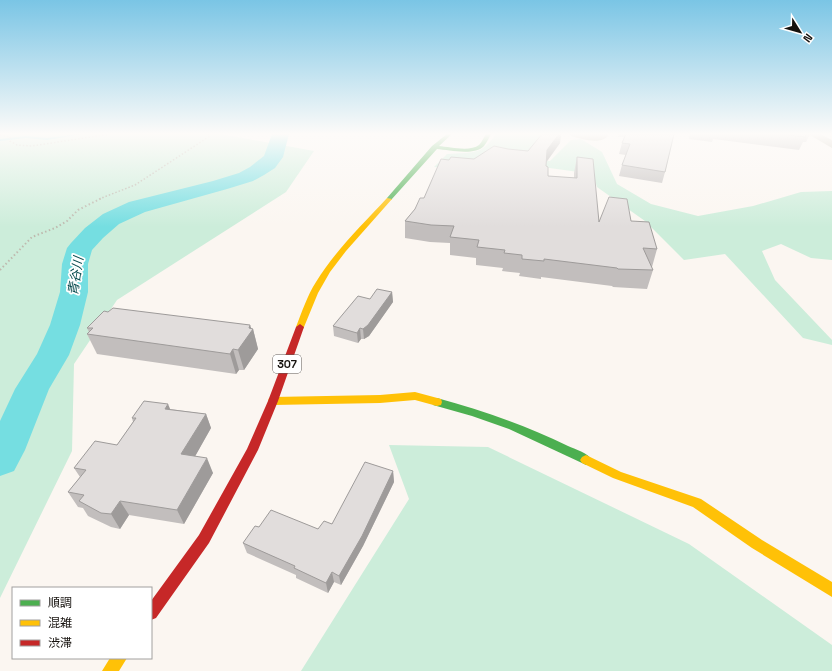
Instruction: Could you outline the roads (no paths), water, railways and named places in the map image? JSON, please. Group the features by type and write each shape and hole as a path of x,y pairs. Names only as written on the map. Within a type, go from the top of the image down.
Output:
{"main road":[{"name":"307","path":"152,612 204,539 252,450 273,401 307,309 321,281 342,253 418,165"},
{"path":"273,401 380,399 414,396 467,409 562,448 617,475 697,503 757,544 832,590"},
{"path":"110,671 118,659"}],"waterway":[{"name":"青谷川","path":"0,460 6,450 32,389 53,355 65,325 74,292 75,264 80,248 94,233 111,219 137,207 246,177 266,165"}]}
